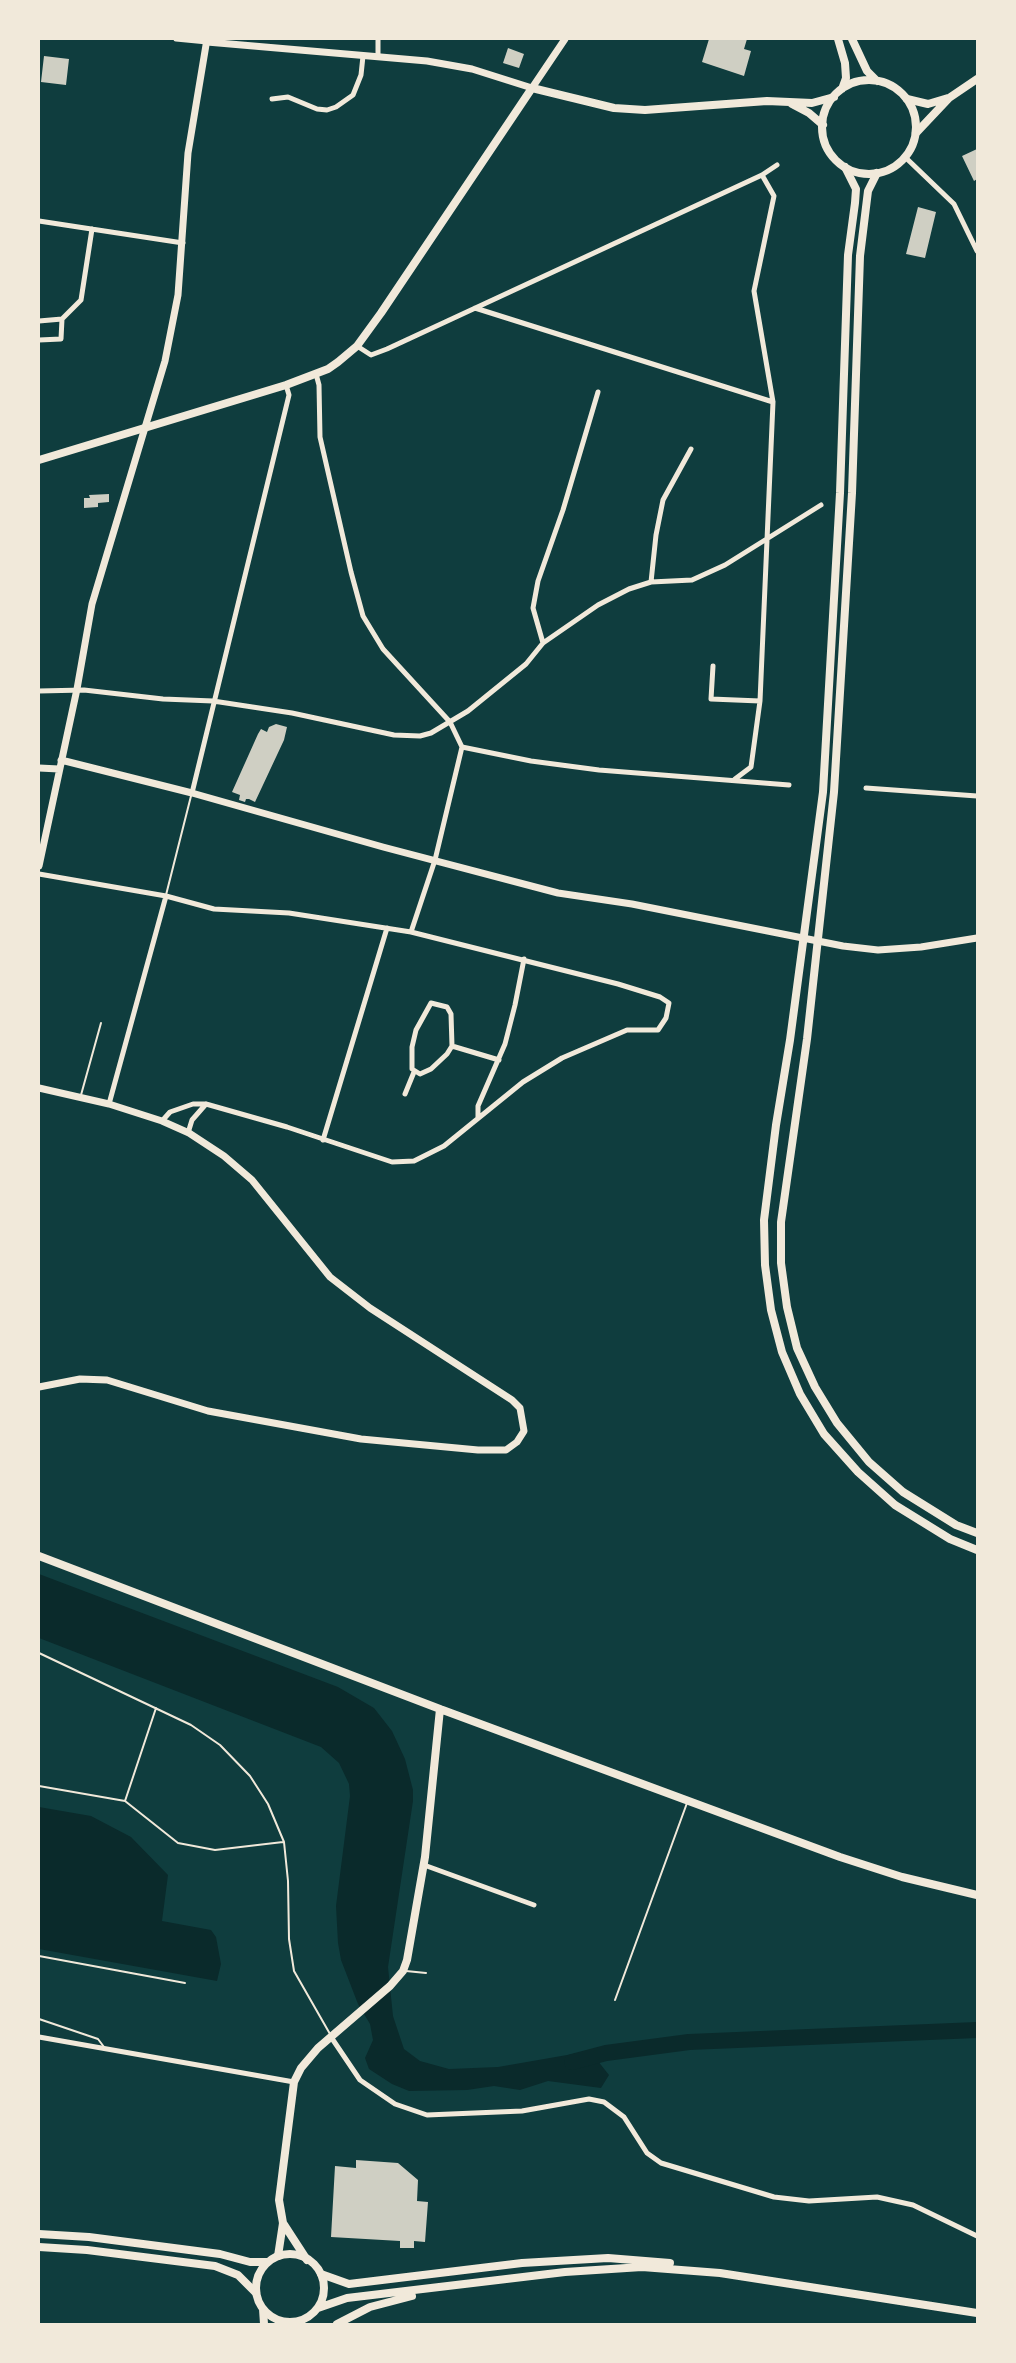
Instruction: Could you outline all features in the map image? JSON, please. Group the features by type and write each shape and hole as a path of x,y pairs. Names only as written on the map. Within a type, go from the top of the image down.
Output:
{"main road":[{"path":"838,39 845,63 846,78 842,89"},
{"path":"852,39 867,71 877,81 893,87 907,99 916,121 914,142 905,157 888,170 866,174 845,167 834,158 826,146 823,126 828,105 842,89 853,83 877,81"},
{"path":"916,134 949,98 977,79"},
{"path":"39,460 286,385 328,369 357,346 532,88 614,108 645,110 767,101 812,103 834,97"},
{"path":"907,99 928,104 949,98"},
{"path":"791,103 809,113 823,126"},
{"path":"845,167 856,189 848,255 840,493 823,792 764,1220 765,1265 771,1310 782,1352 800,1394 824,1434 858,1472 895,1504 950,1539 977,1550"},
{"path":"877,173 868,191 860,256 852,493 834,792 807,1039 781,1222 781,1263 787,1307 797,1348 815,1387 837,1423 869,1462 903,1492 956,1525 977,1533"},
{"path":"39,1556 440,1709 688,1800 902,1877 977,1895"},
{"path":"278,2256 283,2223 279,2200 294,2082 301,2068 331,2037 390,1986 403,1971 407,1960 424,1865 440,1709"},
{"path":"283,2223 307,2260 321,2274 349,2284 522,2263 608,2258 680,2264 720,2273"},
{"path":"39,2234 89,2237 220,2254 250,2262 267,2262"},
{"path":"39,2247 87,2250 215,2266 238,2275 256,2293"},
{"path":"264,2324 263,2309 255,2285 259,2272 267,2262 278,2256 298,2256 307,2260"},
{"path":"263,2309 277,2319 288,2323 307,2317 318,2308 347,2298 602,2269 679,2268 977,2313"},
{"path":"318,2308 324,2291 321,2274"},
{"path":"337,2324 370,2307 450,2287"}],"street":[{"path":"176,39 427,61 472,69 532,88 565,39"},
{"path":"378,39 378,57"},
{"path":"39,866 77,689 92,604 168,350 178,295 188,153 207,40"},
{"path":"272,99 288,97 317,109 327,110 336,107 353,95 361,75 363,56"},
{"path":"905,157 949,196 977,251"},
{"path":"357,346 371,355 762,175 777,165"},
{"path":"735,779 751,767 760,701 773,402 754,291 774,196 762,175"},
{"path":"39,221 183,243"},
{"path":"39,321 62,319 81,300 93,229"},
{"path":"475,308 773,402"},
{"path":"39,340 62,339 62,319"},
{"path":"316,374 319,385 320,437 363,616 390,657 450,722 462,747 435,860 411,932"},
{"path":"192,793 289,395 286,385"},
{"path":"543,643 534,608 538,580 563,510 598,392"},
{"path":"651,582 656,535 663,500 691,449"},
{"path":"39,691 77,689 163,699 213,701 292,713 394,735 420,736 431,733 450,722 505,682 526,664 543,643 598,605 629,589 651,582 692,580 724,565 821,505"},
{"path":"713,666 711,699 760,701"},
{"path":"462,747 531,761 599,770 789,785"},
{"path":"61,760 192,793 558,893 632,904 843,946 878,950 977,938"},
{"path":"39,768 58,769"},
{"path":"866,788 977,796"},
{"path":"39,874 166,896 213,909 289,912 411,932 524,959 660,997 669,1003 666,1018 658,1030 627,1030 562,1058 523,1082 444,1146 414,1161 392,1162 287,1127 206,1104 193,1104 170,1112 162,1121"},
{"path":"109,1104 166,896"},
{"path":"323,1140 387,928"},
{"path":"478,1117 478,1106 498,1060 516,1005 524,959"},
{"path":"405,1094 414,1072 412,1047 416,1030 431,1003 447,1007 451,1014 452,1046 431,1069 420,1074 414,1072"},
{"path":"452,1046 498,1060"},
{"path":"39,1088 109,1104 162,1121 188,1133 224,1156 252,1180 330,1277 349,1294 512,1400 520,1408 524,1431 517,1442 506,1450 478,1450 361,1439 208,1411 107,1380 80,1379 39,1387"},
{"path":"188,1133 192,1120 206,1104"},
{"path":"424,1865 534,1905"},
{"path":"39,2037 294,2082"},
{"path":"331,2037 360,2080 395,2104 427,2115 522,2111 589,2099 604,2102 624,2117 647,2153 661,2163 774,2197 809,2202 877,2197 914,2205 977,2236"}],"lane":[{"path":"166,896 192,793"},
{"path":"80,1097 101,1023"},
{"path":"39,1653 191,1725 220,1745 250,1776 268,1804 284,1842 288,1881 289,1939 294,1971 331,2037"},
{"path":"125,1800 156,1708"},
{"path":"39,1786 125,1800 178,1843 215,1850 284,1842"},
{"path":"615,2000 688,1800"},
{"path":"39,1956 185,1983"},
{"path":"403,1971 426,1973"},
{"path":"39,2019 98,2039 106,2049"}],"water":[{"path":"39,1574 338,1687 374,1708 392,1731 405,1759 413,1790 388,1967 393,2016 404,2049 420,2061 449,2069 498,2067 590,2051 609,2075 601,2088 548,2081 520,2090 494,2086 467,2090 409,2091 392,2084 369,2069 365,2058 373,2040 370,2024 358,2004 341,1960 338,1943 336,1906 350,1796 349,1784 339,1763 321,1747 39,1638"},
{"path":"39,1807 91,1816 131,1837 168,1875 162,1921 211,1930 216,1937 221,1964 217,1981 39,1949"}],"building":[{"path":"709,39 747,39 744,49 751,51 744,76 702,62"},
{"path":"508,48 524,54 519,68 503,63"},
{"path":"44,56 69,59 66,85 41,82"},
{"path":"977,149 977,179 974,181 962,156"},
{"path":"918,207 936,212 925,258 906,254"},
{"path":"109,494 109,502 98,503 98,507 84,508 84,498 90,498 89,495"},
{"path":"276,724 287,727 284,740 255,802 249,799 245,802 239,800 240,795 232,792 258,734 261,729 267,732 269,727"},
{"path":"356,2160 398,2163 418,2180 417,2201 428,2202 425,2242 414,2241 414,2248 400,2248 400,2241 331,2237 335,2166 356,2168"}],"waterway":[{"path":"572,2062 606,2053 689,2042 977,2030"}]}
